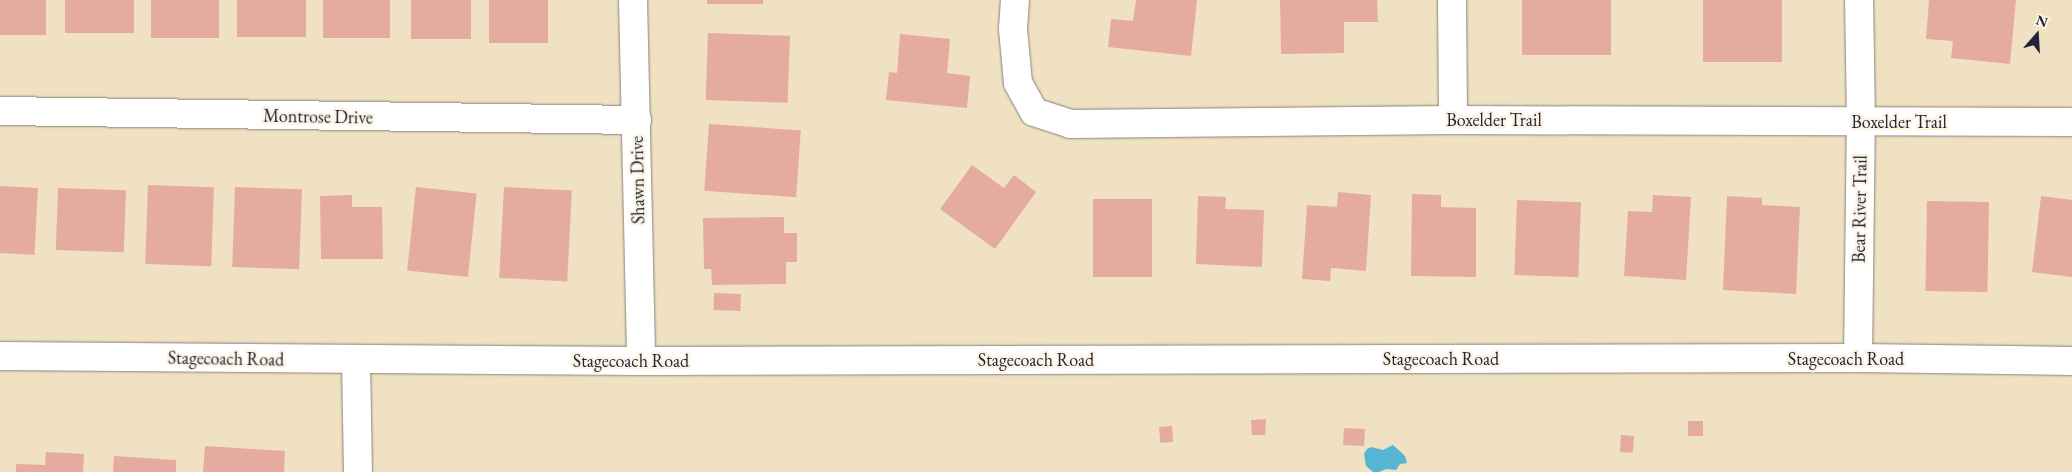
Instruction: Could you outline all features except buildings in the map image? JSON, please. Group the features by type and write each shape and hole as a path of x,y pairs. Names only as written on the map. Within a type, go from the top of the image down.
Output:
{"street":[{"name":"Shawn Drive","path":"633,0 641,361"},
{"name":"Boxelder Trail","path":"1014,0 1013,29 1018,83 1034,112 1070,124 1453,120 2072,122"},
{"path":"1452,0 1453,120"},
{"name":"Bear River Trail","path":"1858,358 1859,0"},
{"name":"Montrose Drive","path":"0,112 637,120"},
{"name":"Stagecoach Road","path":"0,356 641,361 1858,358 2072,361"},
{"path":"356,360 358,472"}],"water":[{"path":"1393,445 1405,456 1407,463 1400,464 1396,470 1386,469 1379,472 1373,472 1366,466 1364,454 1367,449 1371,447 1383,450"}]}
